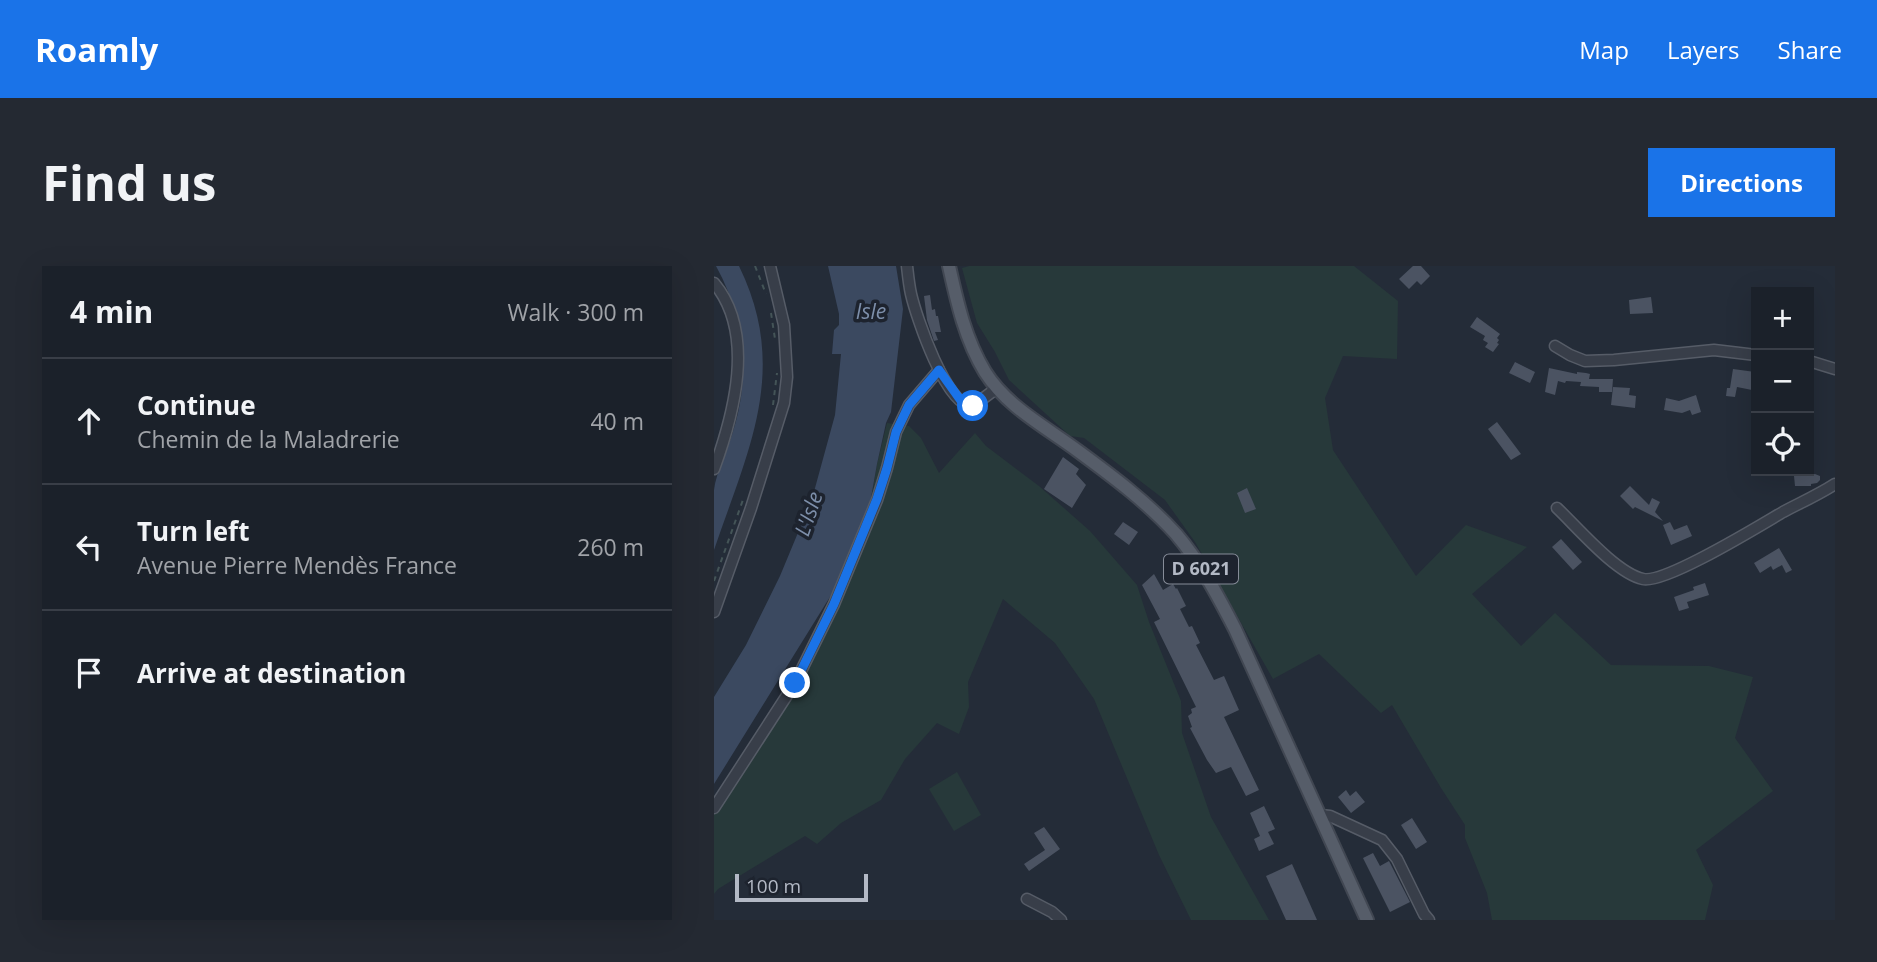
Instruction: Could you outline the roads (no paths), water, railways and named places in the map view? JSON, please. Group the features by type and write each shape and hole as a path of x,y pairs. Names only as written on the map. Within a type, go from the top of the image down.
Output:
{"main road":[{"name":"D 6021","path":"949,266 962,321 985,372 998,388 1035,421 1128,488 1177,535 1219,597 1367,920"}],"street":[{"path":"714,612 785,403 787,377 784,325 770,266"},
{"path":"907,266 918,319 939,370 955,395 968,407 998,388"},
{"path":"714,283 731,317 736,334 738,363 734,403 714,469"},
{"path":"1555,345 1570,355 1585,360 1614,360 1714,350 1751,354"},
{"path":"1814,363 1835,369"},
{"path":"714,808 795,683 834,604 877,499 896,432 909,405 939,370"},
{"path":"1557,508 1616,565 1647,580 1707,556 1835,484"},
{"path":"1320,815 1330,816 1382,841 1397,859 1429,920"},
{"path":"1027,899 1062,920"}],"water":[{"path":"716,266 739,266 754,304 761,340 762,375 750,444 714,550 714,490 739,407 743,366 742,345 733,305"},
{"path":"828,266 896,266 903,309 891,412 886,423 869,509 833,592 714,784 714,697 746,645 780,576 812,499 835,415 841,354 832,354 834,330 839,325 839,314"}],"water label":[{"name":"Isle","path":"871,312"},
{"name":"L'Isle","path":"809,514"}]}
